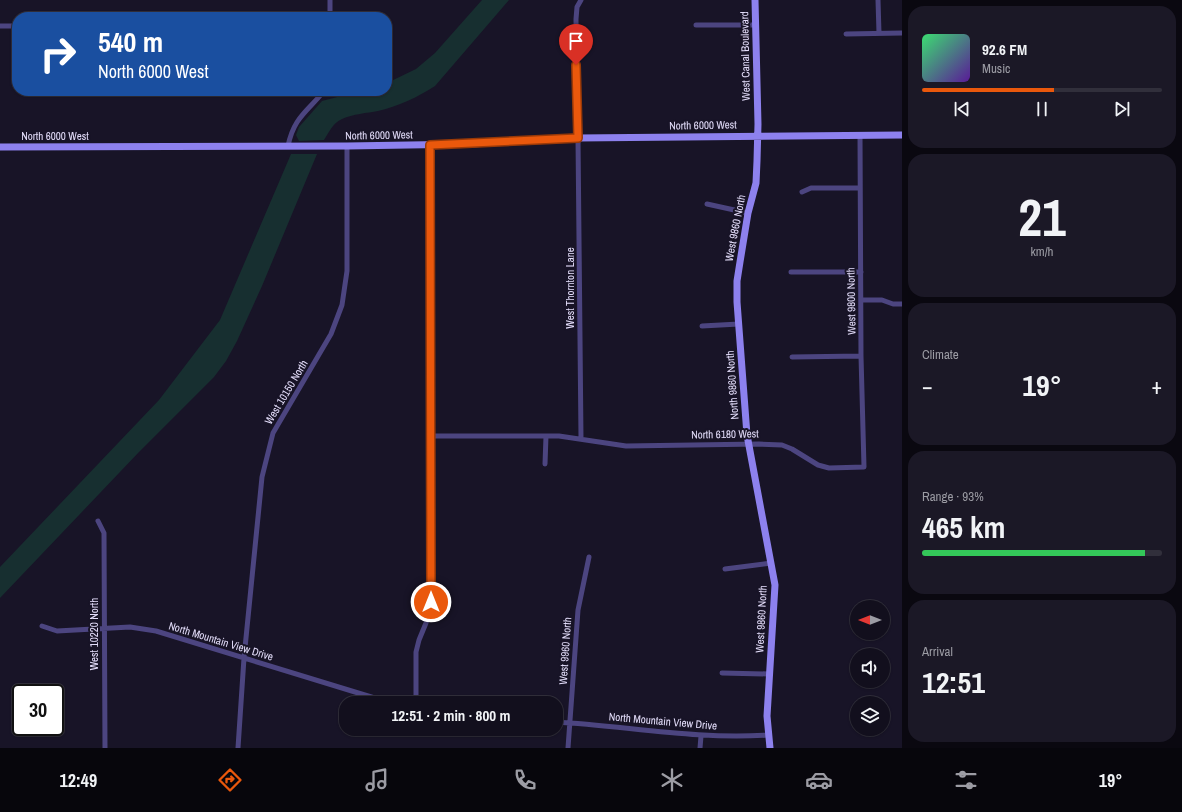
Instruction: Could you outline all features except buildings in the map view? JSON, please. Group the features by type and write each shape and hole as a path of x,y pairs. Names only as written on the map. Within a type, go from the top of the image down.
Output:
{"street":[{"path":"330,0 330,12"},
{"path":"578,138 576,19 577,7 581,0"},
{"name":"West Canal Boulevard","path":"755,0 758,136"},
{"path":"878,0 879,33"},
{"path":"696,25 755,25"},
{"path":"0,26 12,26"},
{"path":"846,34 902,33"},
{"path":"288,146 290,135 297,120 319,96"},
{"name":"West 9800 North","path":"860,135 859,188 862,300 861,356 864,467"},
{"name":"North 6000 West","path":"0,147 430,145 578,138 902,135"},
{"name":"West 9860 North","path":"739,324 737,281 748,213 756,183 758,136"},
{"name":"West Thornton Lane","path":"578,138 581,438"},
{"path":"416,696 416,652 426,623 431,602 430,145"},
{"name":"West 10150 North","path":"238,748 244,658 262,477 273,433 331,334 342,305 347,271 347,146"},
{"path":"802,192 811,188 859,188"},
{"path":"707,204 748,213"},
{"path":"791,272 861,272"},
{"path":"862,300 882,300 893,304 902,304"},
{"path":"702,326 739,324"},
{"name":"North 9860 North","path":"739,324 744,408 749,444"},
{"path":"792,357 861,356"},
{"name":"North 6180 West","path":"430,436 546,436 581,438 613,445 626,446 749,444 782,445 792,449 818,465 830,468 864,467"},
{"path":"545,464 546,436"},
{"name":"West 9860 North","path":"749,444 775,586 767,716 770,748"},
{"name":"West 10220 North","path":"98,521 104,533 105,748"},
{"name":"West 9960 North","path":"568,748 578,610 589,557"},
{"path":"726,569 771,563"},
{"name":"North Mountain View Drive","path":"42,626 57,631 130,627 156,632 368,696"},
{"path":"722,673 769,674"},
{"name":"North Mountain View Drive","path":"563,722 701,736 744,737 768,735"},
{"path":"700,748 701,736"}],"green space":[{"path":"482,0 509,0 435,86 393,107 346,117 334,125 324,140 299,141 296,135 299,127 322,101 341,96 392,96 392,81 416,69 435,53"},
{"path":"291,154 317,154 262,286 237,341 226,361 214,377 139,452 0,598 0,567 159,400 220,320"}],"route":[{"path":"431,602 430,145 578,138 576,65"}]}
